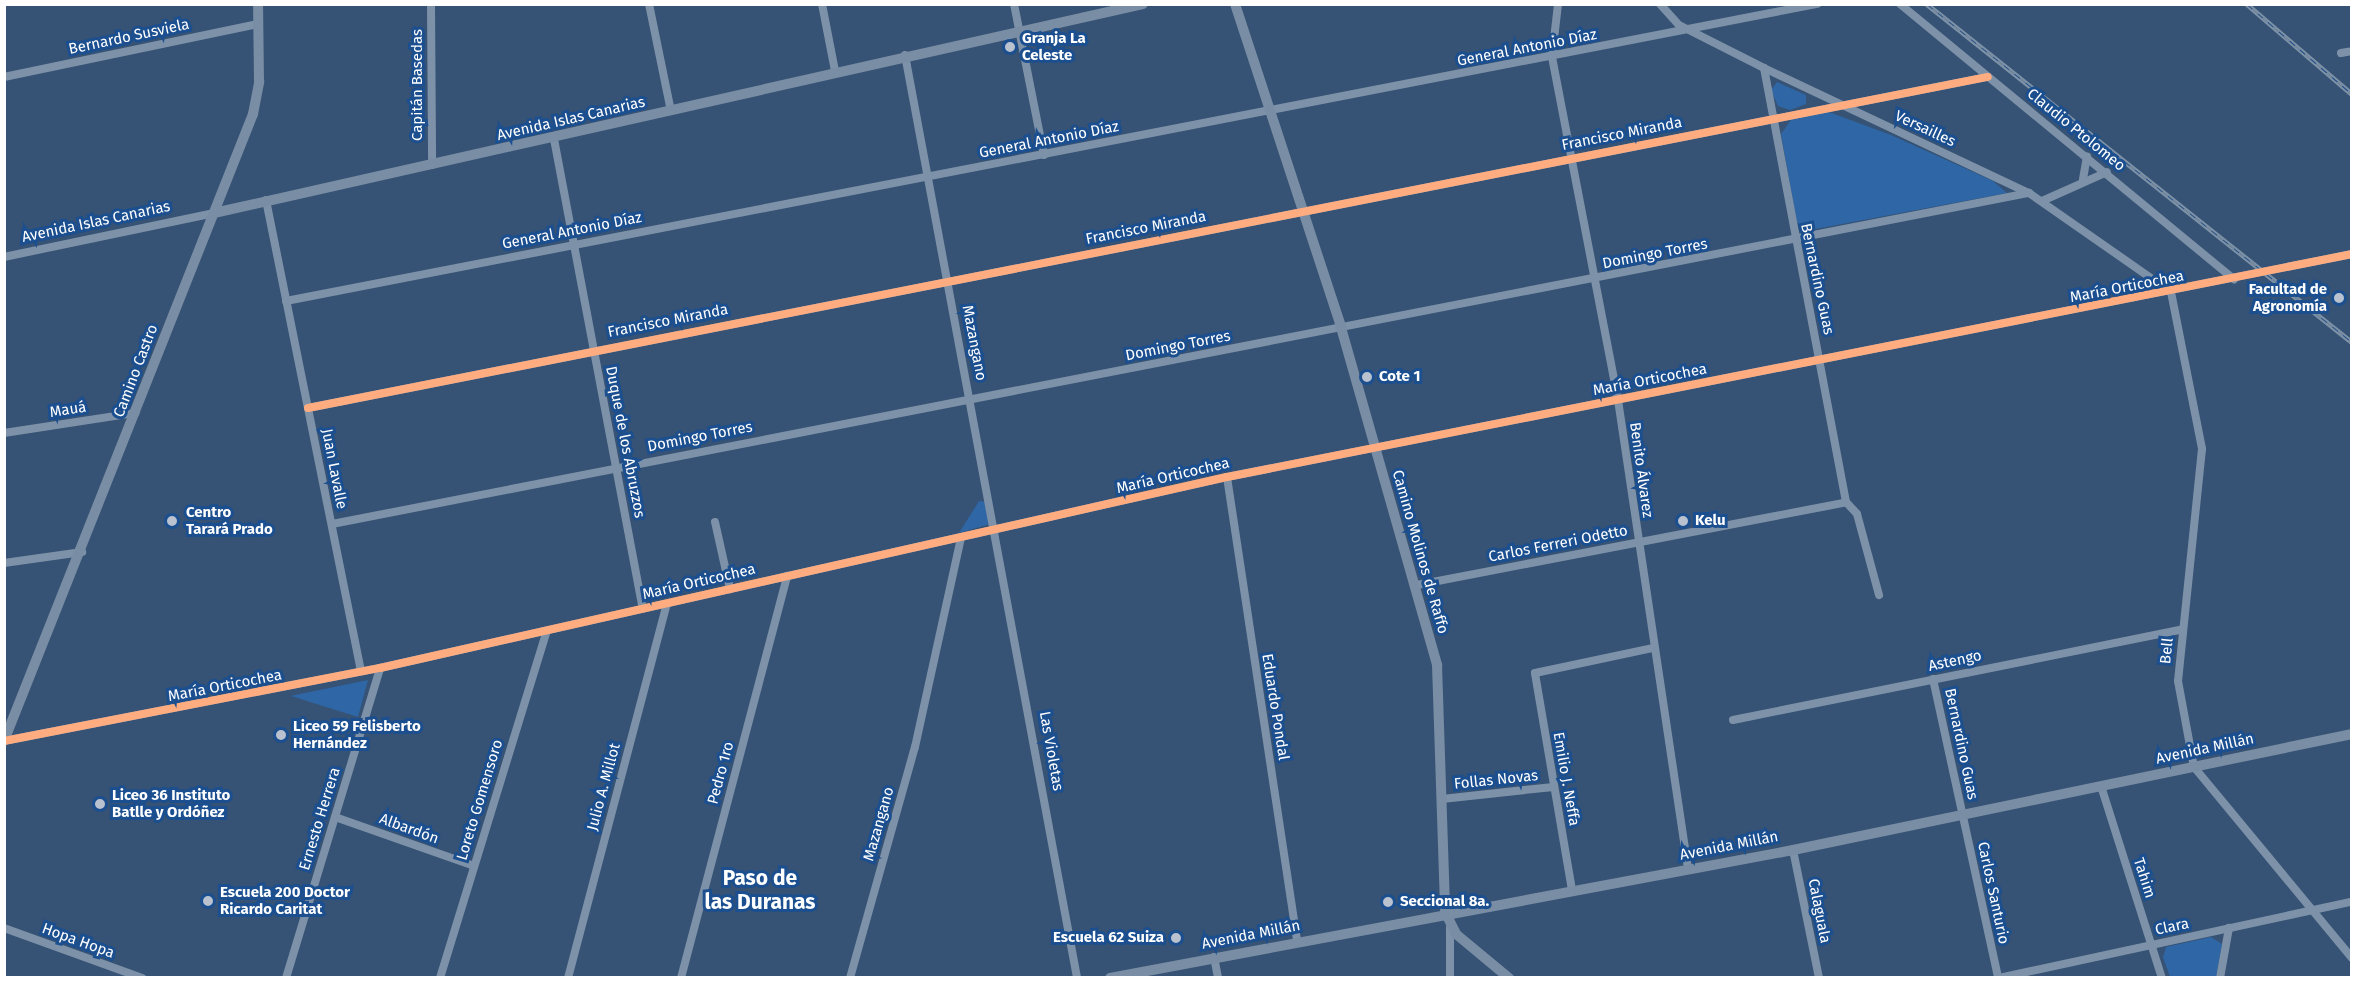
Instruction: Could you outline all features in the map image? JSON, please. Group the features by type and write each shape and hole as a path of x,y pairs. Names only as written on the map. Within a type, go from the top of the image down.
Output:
{"street":[{"name":"Camino Castro","path":"4,741 82,552 257,99 258,4"},
{"name":"Capitán Basedas","path":"431,4 432,165"},
{"path":"649,4 671,111"},
{"path":"822,4 835,71"},
{"path":"1014,4 1044,155"},
{"name":"Avenida Islas Canarias","path":"4,257 554,139 835,71 1143,4"},
{"name":"Camino Molinos de Raffo","path":"1235,4 1272,110 1341,328 1417,585 1437,665 1446,912 1450,927"},
{"name":"Benito Álvarez","path":"1558,4 1552,57 1593,280 1618,400 1637,542 1688,870"},
{"name":"Versailles","path":"1660,4 1689,30 1843,106 2029,193 2171,292"},
{"name":"General Antonio Díaz","path":"286,301 1817,4"},
{"name":"Claudio Ptolomeo","path":"1900,4 2107,172 2234,279"},
{"name":"Bernardo Susviela","path":"4,77 258,24"},
{"path":"2340,53 2352,51"},
{"name":"Mazangano","path":"905,55 997,529"},
{"name":"Bernardino Guas","path":"1764,68 1846,502 1857,514 1879,595"},
{"name":"Francisco Miranda","path":"308,408 948,278 1305,212 1988,77"},
{"name":"Duque de los Abruzzos","path":"554,139 643,609"},
{"path":"2083,179 2087,156"},
{"path":"2042,201 2083,179 2107,172"},
{"name":"Domingo Torres","path":"332,524 616,466 1593,280 2029,193"},
{"name":"Juan Lavalle","path":"266,201 362,671"},
{"name":"María Orticochea","path":"4,741 380,669 1227,477 2171,292 2352,254"},
{"name":"Bell","path":"2171,292 2202,449 2182,629 2178,690 2194,767 2352,958"},
{"name":"Mauá","path":"4,433 135,413"},
{"name":"Eduardo Pondal","path":"1227,477 1297,941"},
{"name":"Carlos Ferreri Odetto","path":"1417,585 1846,502"},
{"path":"715,522 730,589"},
{"name":"Las Violetas","path":"997,529 1077,978"},
{"name":"Mazangano","path":"850,978 915,747 961,537"},
{"path":"4,563 82,552"},
{"name":"Pedro 1ro","path":"681,978 787,576"},
{"name":"Julio A. Millot","path":"568,978 667,604"},
{"name":"Astengo","path":"1733,720 2182,629"},
{"name":"Loreto Gomensoro","path":"440,978 547,631"},
{"name":"Emilio J. Neffa","path":"1572,890 1535,673 1653,648"},
{"name":"Ernesto Herrera","path":"286,978 380,669"},
{"name":"Bernardino Guas","path":"1934,679 1963,815"},
{"name":"Avenida Millán","path":"1110,978 1446,912 1793,850 2352,734"},
{"name":"Tahim","path":"2101,786 2162,978"},
{"name":"Follas Novas","path":"1442,799 1553,787"},
{"name":"Carlos Santurio","path":"1963,815 1998,978"},
{"name":"Albardón","path":"335,817 474,866"},
{"name":"Calaguala","path":"1793,850 1819,978"},
{"name":"Clara","path":"1998,978 2352,902"},
{"path":"1450,927 1450,978"},
{"path":"1450,927 1509,978"},
{"name":"Hopa Hopa","path":"4,928 142,978"},
{"path":"2220,978 2229,928"},
{"path":"1214,957 1218,978"}],"shaded area":[{"path":"1777,82 1806,95 1806,104 1790,110 1778,106 1771,90"},
{"path":"1829,112 1891,135 1993,181 2007,193 1805,231 1797,222 1781,134 1791,120"},
{"path":"979,501 988,502 990,524 959,533"},
{"path":"368,680 358,717 291,696 295,695"},
{"path":"2211,937 2222,944 2216,977 2170,977 2163,957 2166,947"}],"railway":[{"path":"1927,4 2352,342"},
{"path":"2247,4 2352,94"}],"cycle path":[{"path":"308,408 1988,77"},
{"path":"4,741 380,668 1227,477 2352,254"}],"place":[{"name":"Granja La Celeste","path":"1010,47"},
{"name":"Facultad de Agronomía","path":"2339,298"},
{"name":"Cote 1","path":"1367,377"},
{"name":"Centro Tarará Prado","path":"172,521"},
{"name":"Kelu","path":"1683,521"},
{"name":"Liceo 59 Felisberto Hernández","path":"281,735"},
{"name":"Liceo 36 Instituto Batlle y Ordóñez","path":"100,804"},
{"name":"Escuela 200 Doctor Ricardo Caritat","path":"208,901"},
{"name":"Seccional 8a.","path":"1388,902"},
{"name":"Escuela 62 Suiza","path":"1176,938"}],"district":[{"name":"Paso de las Duranas","path":"760,890"}]}
